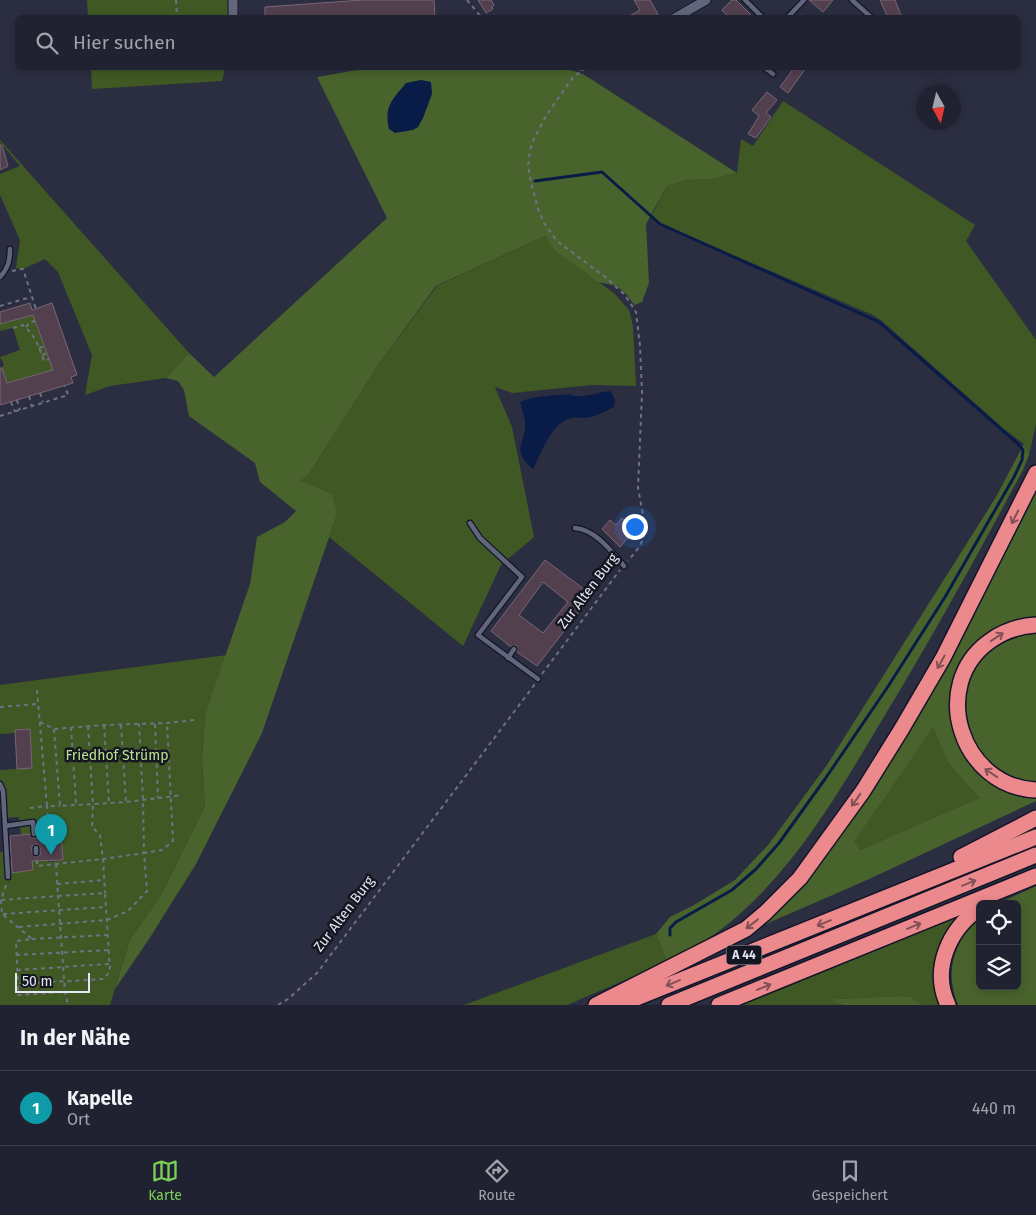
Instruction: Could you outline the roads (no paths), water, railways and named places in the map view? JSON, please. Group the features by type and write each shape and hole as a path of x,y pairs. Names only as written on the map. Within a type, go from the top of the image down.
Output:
{"highway":[{"path":"596,1005 746,929 800,878 863,791 943,658 1036,473"},
{"path":"1036,625 1024,626 1002,633 982,647 969,663 959,686 957,709 961,732 967,746 985,770 1006,783 1028,790 1036,790"},
{"path":"869,905 1036,818"},
{"name":"A 44","path":"619,1005 1036,836"},
{"name":"A 44","path":"670,1005 1036,855"},
{"path":"719,1005 1036,876"},
{"path":"992,900 1019,883"},
{"path":"948,1005 944,998 941,975 945,952 956,930 976,912"}],"street":[{"path":"233,0 233,15"},
{"path":"680,15 706,0"}],"lane":[{"path":"745,0 760,15"},
{"path":"790,15 804,0"},
{"path":"852,0 869,15"},
{"path":"768,70 774,74"},
{"path":"0,277 7,269 10,260 10,249"},
{"path":"470,523 480,538 522,577 478,635 538,679"},
{"path":"575,528 586,529 608,548 624,566"},
{"path":"508,658 514,649"},
{"path":"0,784 3,791 2,800 8,878"},
{"path":"5,826 33,822 34,834"}],"water":[{"path":"421,80 431,82 432,94 423,118 418,127 413,130 395,133 389,129 388,109 390,104 406,83"},
{"path":"610,391 615,399 614,407 592,417 566,420 553,431 533,469 526,462 520,450 525,422 520,402 544,396 569,394 583,396"}],"waterway":[{"path":"535,181 602,172 660,224 879,322 1023,450 1022,460 1014,477 945,597 887,688 779,843 756,869 732,890 676,922 670,928 670,935"}],"place":[{"name":"Kapelle","path":"51,855"}],"park label":[{"name":"Friedhof Strümp","path":"117,755"}]}
